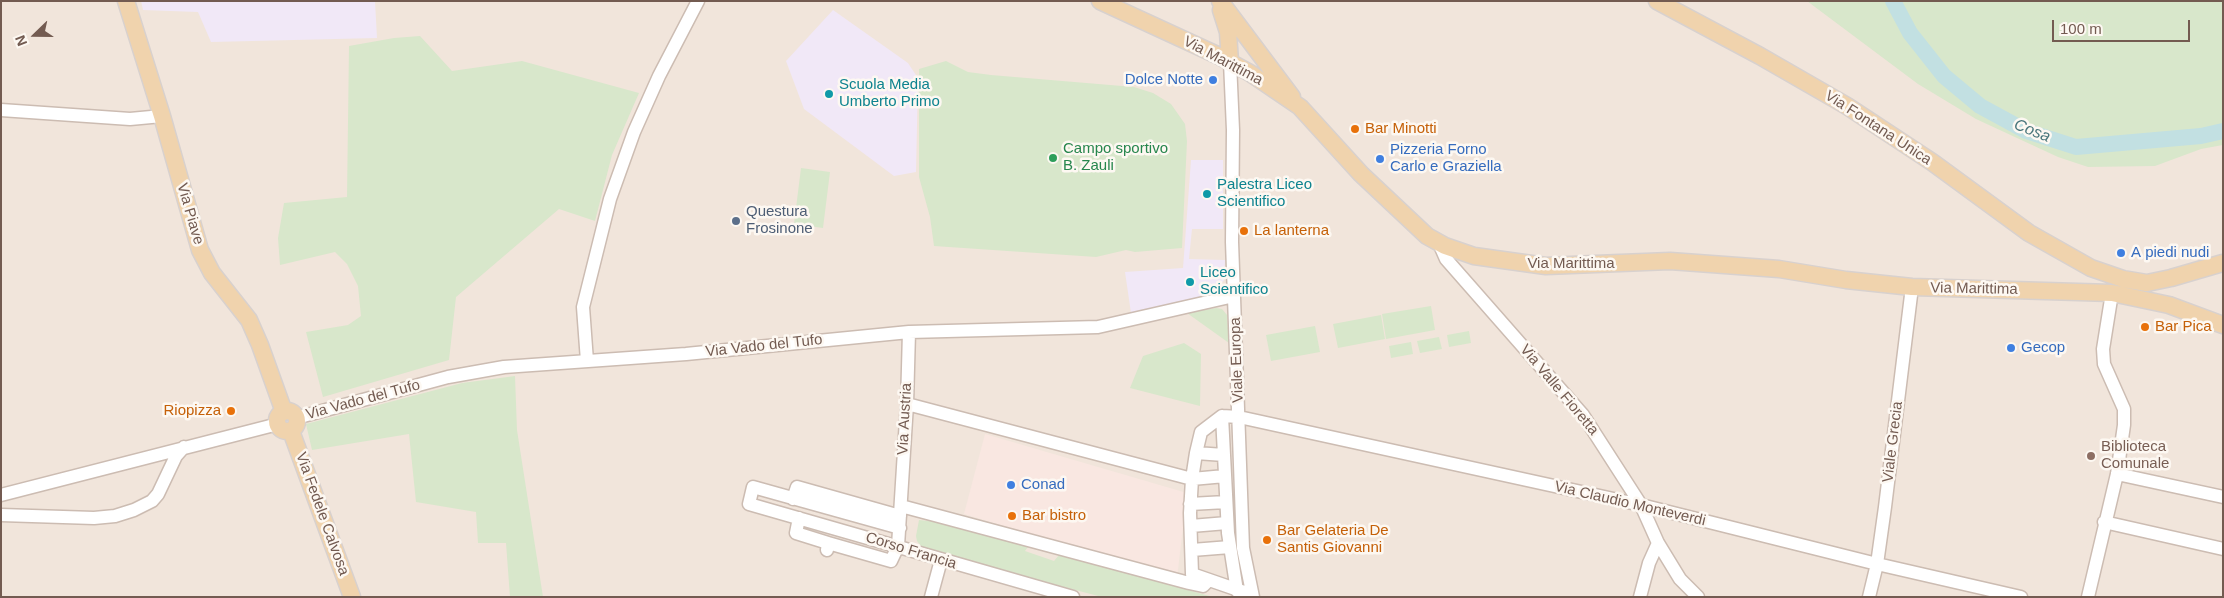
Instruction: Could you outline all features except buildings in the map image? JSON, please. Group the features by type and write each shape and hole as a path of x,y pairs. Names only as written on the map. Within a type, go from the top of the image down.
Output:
{"main road":[{"name":"Via Piave","path":"126,1 162,116 200,250 212,273 249,320 260,344 287,421"},
{"name":"Via Marittima","path":"1100,1 1230,62 1250,73 1300,107 1361,174 1427,236 1439,243 1474,256 1546,266 1670,261 1779,269 1912,288 2118,293 2169,305 2223,325"},
{"path":"1219,1 1228,32 1230,62"},
{"path":"1219,1 1300,107"},
{"name":"Via Fontana Unica","path":"1657,1 1760,56 1847,106 1932,162 2029,233 2087,266 2108,275 2139,282 2169,279 2223,263"},
{"path":"2082,292 2087,290 2090,284 2087,266"},
{"path":"2169,279 2164,282 2162,291 2164,300 2169,305"},
{"name":"Via Fedele Calvosa","path":"287,421 352,597"}],"street":[{"path":"587,361 583,307 610,199 638,124 659,76 698,1"},
{"name":"Viale Europa","path":"1230,62 1234,296 1243,548 1252,595"},
{"path":"1,110 130,119 162,116"},
{"name":"Via Valle Fioretta","path":"1439,243 1446,260 1583,415 1640,505 1658,543 1680,579 1698,597"},
{"name":"Viale Grecia","path":"1869,597 1877,564 1912,288"},
{"path":"2088,597 2104,522 2118,474 2124,425 2124,409 2104,364 2103,349 2118,293"},
{"name":"Via Vado del Tufo","path":"1,495 448,377 504,367 686,354 908,332 1098,327 1234,296"},
{"name":"Via Austria","path":"898,546 907,404 908,332"},
{"path":"907,404 1192,479 1225,476"},
{"path":"1222,416 1200,432 1196,453 1190,504 1192,574 1252,595"},
{"path":"1222,416 1227,523 1237,591"},
{"name":"Via Claudio Monteverdi","path":"1222,416 1239,417 1640,505 1877,564 2021,597"},
{"path":"1,515 94,518 115,516 134,510 152,501 158,494 176,456 184,447"},
{"path":"1196,453 1224,455"},
{"path":"2118,474 2223,497"},
{"name":"Corso Francia","path":"900,517 793,498 754,488 749,504 1073,597"},
{"path":"1190,504 1226,502"},
{"path":"900,517 1188,584 1203,586 1208,580"},
{"path":"799,518 796,533 827,546 891,561 898,546"},
{"path":"2104,522 2223,549"},
{"path":"1191,526 1227,523"},
{"path":"1640,597 1649,563 1658,543"},
{"path":"1192,550 1230,547"},
{"path":"931,597 941,560"}],"shaded area":[{"path":"1,1 2223,1 2223,597 1,597"},
{"path":"141,1 375,1 377,38 211,42 198,12 143,10"},
{"path":"833,10 908,63 918,78 916,172 894,176 804,109 786,61"},
{"path":"1191,160 1223,160 1223,229 1192,229 1189,259 1225,260 1224,280 1212,295 1131,313 1125,272 1183,268"},
{"path":"985,434 1187,493 1177,578 964,514"}],"green space":[{"path":"1807,1 2223,1 2223,145 2201,149 2155,166 2088,167 2058,157 1976,119 1918,84"},
{"path":"420,36 452,71 522,61 639,93 612,155 595,221 559,209 456,297 449,360 323,397 306,332 348,325 361,316 358,286 347,264 335,252 280,265 278,238 284,203 347,197 349,46 394,38"},
{"name":"Campo sportivo B. Zauli","path":"946,61 968,72 1134,87 1153,93 1171,104 1185,124 1187,141 1182,248 1135,252 1126,250 1096,257 934,246 930,217 919,177 919,69"},
{"path":"801,168 830,172 823,228 794,224"},
{"path":"1431,306 1435,330 1386,339 1382,314"},
{"path":"1216,308 1222,309 1227,315 1229,343 1187,313"},
{"path":"1381,315 1385,339 1338,348 1333,324"},
{"path":"1315,326 1320,352 1271,361 1266,335"},
{"path":"1469,331 1471,343 1449,347 1447,335"},
{"path":"1439,337 1442,349 1420,353 1417,341"},
{"path":"1411,342 1413,354 1391,358 1389,346"},
{"path":"1184,343 1201,354 1200,406 1130,388 1143,356"},
{"path":"515,376 517,430 543,597 510,597 506,543 478,543 476,512 416,502 409,434 312,450 306,424 462,383"},
{"path":"919,520 955,524 1030,544 1025,551 1054,561 1060,554 1213,597 1102,597 924,550 917,541 916,536"}],"waterway":[{"name":"Cosa","path":"1893,1 1910,33 1944,76 1980,106 2026,131 2076,147 2201,136 2223,131"}],"place":[{"name":"Dolce Notte","path":"1213,80"},
{"name":"Scuola Media Umberto Primo","path":"829,94"},
{"name":"Bar Minotti","path":"1355,129"},
{"name":"Campo sportivo B. Zauli","path":"1053,158"},
{"name":"Pizzeria Forno Carlo e Graziella","path":"1380,159"},
{"name":"Palestra Liceo Scientifico","path":"1207,194"},
{"name":"Questura Frosinone","path":"736,221"},
{"name":"La lanterna","path":"1244,231"},
{"name":"A piedi nudi","path":"2121,253"},
{"name":"Liceo Scientifico","path":"1190,282"},
{"name":"Bar Pica","path":"2145,327"},
{"name":"Gecop","path":"2011,348"},
{"name":"Riopizza","path":"231,411"},
{"name":"Biblioteca Comunale","path":"2091,456"},
{"name":"Conad","path":"1011,485"},
{"name":"Bar bistro","path":"1012,516"},
{"name":"Bar Gelateria De Santis Giovanni","path":"1267,540"}]}
